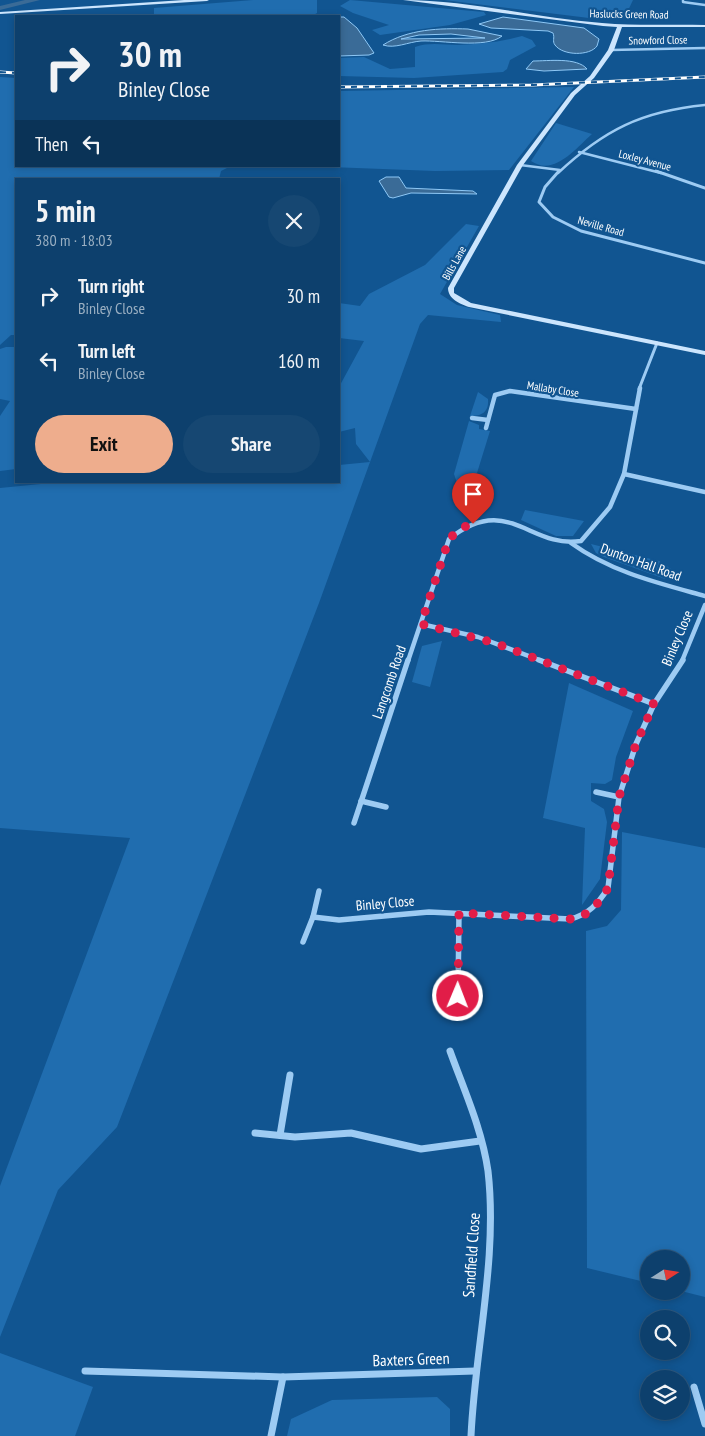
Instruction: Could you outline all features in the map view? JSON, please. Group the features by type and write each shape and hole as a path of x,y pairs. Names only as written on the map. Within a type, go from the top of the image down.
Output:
{"street":[{"path":"0,13 208,0"},
{"name":"Haslucks Green Road","path":"405,0 491,9 578,22 620,25 705,26"},
{"path":"683,0 683,2 705,5"},
{"name":"Bills Lane","path":"620,25 611,50 592,77 573,94 520,164 452,288 452,296 469,305 705,353"},
{"name":"Snowford Close","path":"611,50 705,48"},
{"name":"Neville Road","path":"705,105 666,109 623,123 607,131 579,152 560,170 541,191 539,202 559,221 580,231 705,263"},
{"name":"Loxley Avenue","path":"579,152 659,172 705,188"},
{"path":"520,164 560,170"},
{"path":"571,544 582,541 610,507 624,474 639,390 657,343"},
{"name":"Mallaby Close","path":"486,428 495,395 500,392 510,391 636,409"},
{"path":"472,418 488,420"},
{"path":"624,474 658,480 705,492"},
{"name":"Langcomb Road","path":"354,823 449,539 461,528 489,521 507,522 522,526 562,544 571,544"},
{"name":"Dunton Hall Road","path":"571,544 602,562 644,578 705,596"},
{"name":"Binley Close","path":"313,917 339,920 429,912 570,919 583,916 600,901 608,888 619,797 636,744 654,704 680,667 705,605"},
{"path":"421,624 495,643 654,704"},
{"path":"596,792 619,797"},
{"path":"361,801 386,806"},
{"path":"303,942 313,917 319,891"},
{"path":"458,996 459,913"},
{"name":"Sandfield Close","path":"450,1051 480,1141 489,1185 488,1234 475,1371"},
{"path":"280,1135 290,1075"},
{"path":"255,1133 295,1137 351,1133 421,1149 480,1141"},
{"name":"Baxters Green","path":"85,1371 283,1377 475,1371"},
{"path":"470,1436 475,1371"},
{"path":"271,1436 283,1377"},
{"path":"694,1387 705,1424"}],"shaded area":[{"path":"253,0 317,0 317,13 314,15 154,15 154,8"},
{"path":"350,0 484,12 486,15 450,25 380,35 372,30 389,25 353,13 340,6"},
{"path":"444,0 633,0 624,19 597,19"},
{"path":"340,17 344,17 357,28 374,53 369,55 340,56"},
{"path":"503,17 584,28 599,39 597,46 589,52 570,53 559,49 555,45 553,33 548,31 491,28 479,24"},
{"path":"435,29 468,29 502,36 495,40 475,43 421,41 397,46 383,45 413,33","holes":["451,34 485,38 401,39 419,35"]},
{"path":"522,36 532,40 536,46 510,60 507,69 503,72 414,78 340,76 340,58 364,57 390,69 415,67 415,47 421,45 458,45 506,40"},
{"path":"533,61 569,61 582,65 587,69 544,71 526,69"},
{"path":"0,77 15,78 15,167 229,167 221,171 219,178 15,178 15,335 11,335 0,345"},
{"path":"574,87 509,170 435,171 330,167 340,167 340,91"},
{"path":"556,123 592,134 572,153 556,163 548,166 531,161"},
{"path":"386,177 399,177 406,188 473,191 477,194 411,193 393,198 389,197 379,181"},
{"path":"466,224 479,226 440,294 457,305 500,315 501,322 428,315 420,324 319,603 117,1127 58,1190 0,1337 0,1186 130,838 0,828 0,488 51,483 340,483 340,465 370,462 356,444 355,428 340,432 340,385 364,341 340,338 340,303 360,306 369,294 425,265"},
{"path":"14,347 15,469 0,471 0,416 10,401 0,399 0,349"},
{"path":"478,392 488,399 486,410 481,414 470,416"},
{"path":"469,421 479,425 479,429 490,431 477,473 460,492 454,474"},
{"path":"525,510 584,521 573,536 556,536 521,520"},
{"path":"591,544 659,561 671,569 665,579 604,557 596,553"},
{"path":"442,641 430,687 412,682 422,646"},
{"path":"569,683 633,711 616,757 612,780 605,784 591,783 591,801 604,809 607,822 600,879 582,905 585,828 543,818"},
{"path":"622,832 705,848 705,1297 690,1293 690,1250 640,1250 640,1281 587,1268 586,931 607,926 621,910"},
{"path":"0,1353 93,1387 75,1436 0,1436"},
{"path":"437,1397 450,1409 450,1436 287,1436 291,1419 332,1400"}],"waterway":[{"path":"0,8 36,0"}],"railway":[{"path":"0,72 15,73"},
{"path":"340,87 533,85 705,77"}],"route":[{"path":"458,996 459,913 570,919 583,916 600,901 608,888 619,797 636,744 654,704 495,643 421,624 449,539 461,528 473,524"}]}
